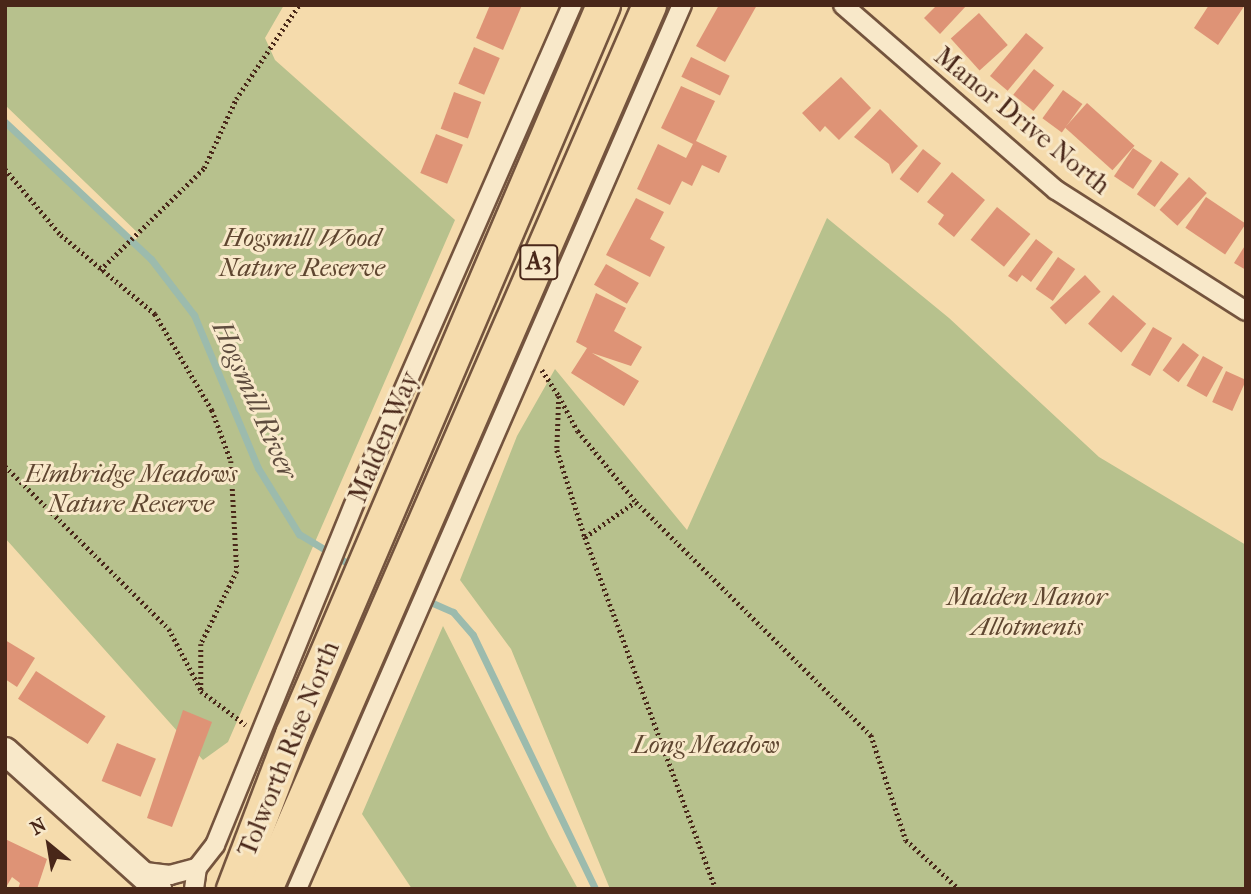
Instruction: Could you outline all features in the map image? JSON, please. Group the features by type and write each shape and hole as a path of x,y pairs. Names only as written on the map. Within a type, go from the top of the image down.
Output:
{"highway":[{"name":"Malden Way","path":"332,602 374,498 603,5"},
{"name":"A3","path":"265,889 393,631 437,530 649,5"},
{"name":"Tolworth Rise North","path":"233,889 332,602"}],"street":[{"name":"Malden Way","path":"374,498 572,5"},
{"path":"437,530 533,356 682,5"},
{"name":"Manor Drive North","path":"843,5 1056,190 1246,311"},
{"name":"Malden Way","path":"194,889 197,868 215,845 260,729 332,602"},
{"path":"297,889 393,631"},
{"path":"5,751 151,880 197,868"}],"path":[{"path":"100,270 204,167 236,99 299,5"},
{"path":"5,169 61,235 155,314 212,410 231,461 237,571 201,644 201,691"},
{"path":"533,356 578,431 636,502 871,735 906,840 959,889"},
{"path":"559,396 557,450 585,537 716,889"},
{"path":"5,466 169,629 201,691 236,722 260,729"},
{"path":"585,537 636,502"}],"green space":[{"path":"5,5 284,5 265,38 275,60 455,220 228,742 203,760 5,538 5,122 133,242 140,235 5,105"},
{"path":"827,218 949,318 1099,457 1246,545 1246,889 610,889 511,649 460,580 517,436 555,369 687,530"},
{"path":"443,626 578,889 412,889 362,814"}],"building":[{"path":"490,5 522,5 503,50 476,38"},
{"path":"719,5 757,5 725,62 696,46"},
{"path":"937,5 967,5 940,34 924,18"},
{"path":"1209,5 1245,5 1218,45 1194,28"},
{"path":"979,13 1008,45 980,70 951,38"},
{"path":"1026,33 1044,48 1008,91 990,76"},
{"path":"474,47 500,58 484,95 458,84"},
{"path":"691,57 730,76 720,96 681,77"},
{"path":"1034,69 1054,85 1033,111 1013,95"},
{"path":"841,77 871,108 839,140 825,126 820,132 802,113"},
{"path":"681,86 715,101 696,141 727,156 719,173 702,165 692,186 682,181 670,205 637,189 658,144 686,158 693,144 661,128"},
{"path":"1063,90 1082,104 1062,132 1042,118"},
{"path":"454,92 481,102 468,139 441,129"},
{"path":"1087,103 1135,146 1112,170 1065,128"},
{"path":"880,109 918,146 892,174 889,164 854,137"},
{"path":"436,134 463,145 447,184 420,173"},
{"path":"1133,148 1152,161 1133,189 1114,176"},
{"path":"923,149 941,163 918,193 900,179"},
{"path":"1161,161 1179,174 1155,207 1137,194"},
{"path":"952,172 985,200 954,237 938,224 944,215 927,202"},
{"path":"1189,177 1207,193 1177,226 1160,210"},
{"path":"1206,197 1246,224 1225,255 1185,228"},
{"path":"636,198 664,212 650,239 665,247 650,277 606,255"},
{"path":"997,207 1030,234 1004,267 971,240"},
{"path":"1036,239 1053,252 1031,282 1022,275 1017,282 1008,276"},
{"path":"1246,244 1246,270 1234,263"},
{"path":"1058,257 1075,269 1053,301 1036,289"},
{"path":"606,264 639,283 627,304 594,285"},
{"path":"1085,275 1101,292 1066,325 1050,308"},
{"path":"596,293 626,308 614,331 642,347 631,366 592,353 639,381 624,406 571,373 587,348 576,342"},
{"path":"1113,295 1146,324 1121,353 1088,324"},
{"path":"1153,327 1172,338 1150,376 1131,365"},
{"path":"1183,343 1199,355 1179,382 1163,370"},
{"path":"1203,356 1223,367 1207,397 1187,386"},
{"path":"1226,371 1246,380 1232,411 1212,402"},
{"path":"5,640 35,658 17,687 5,679"},
{"path":"36,671 106,716 88,744 18,699"},
{"path":"183,710 212,722 172,827 147,818"},
{"path":"117,743 156,759 141,797 102,781"},
{"path":"5,839 47,859 37,889 18,889 20,883 12,877 5,889"}],"waterway":[{"name":"Hogsmill River","path":"5,122 151,259 194,315 258,468 299,534 354,567"},
{"name":"Hogsmill River","path":"403,590 453,612 473,635 595,889"}],"park label":[{"name":"Hogsmill Wood Nature Reserve","path":"302,253"},
{"name":"Elmbridge Meadows Nature Reserve","path":"131,489"},
{"name":"Malden Manor Allotments","path":"1027,612"},
{"name":"Long Meadow","path":"706,745"}]}
